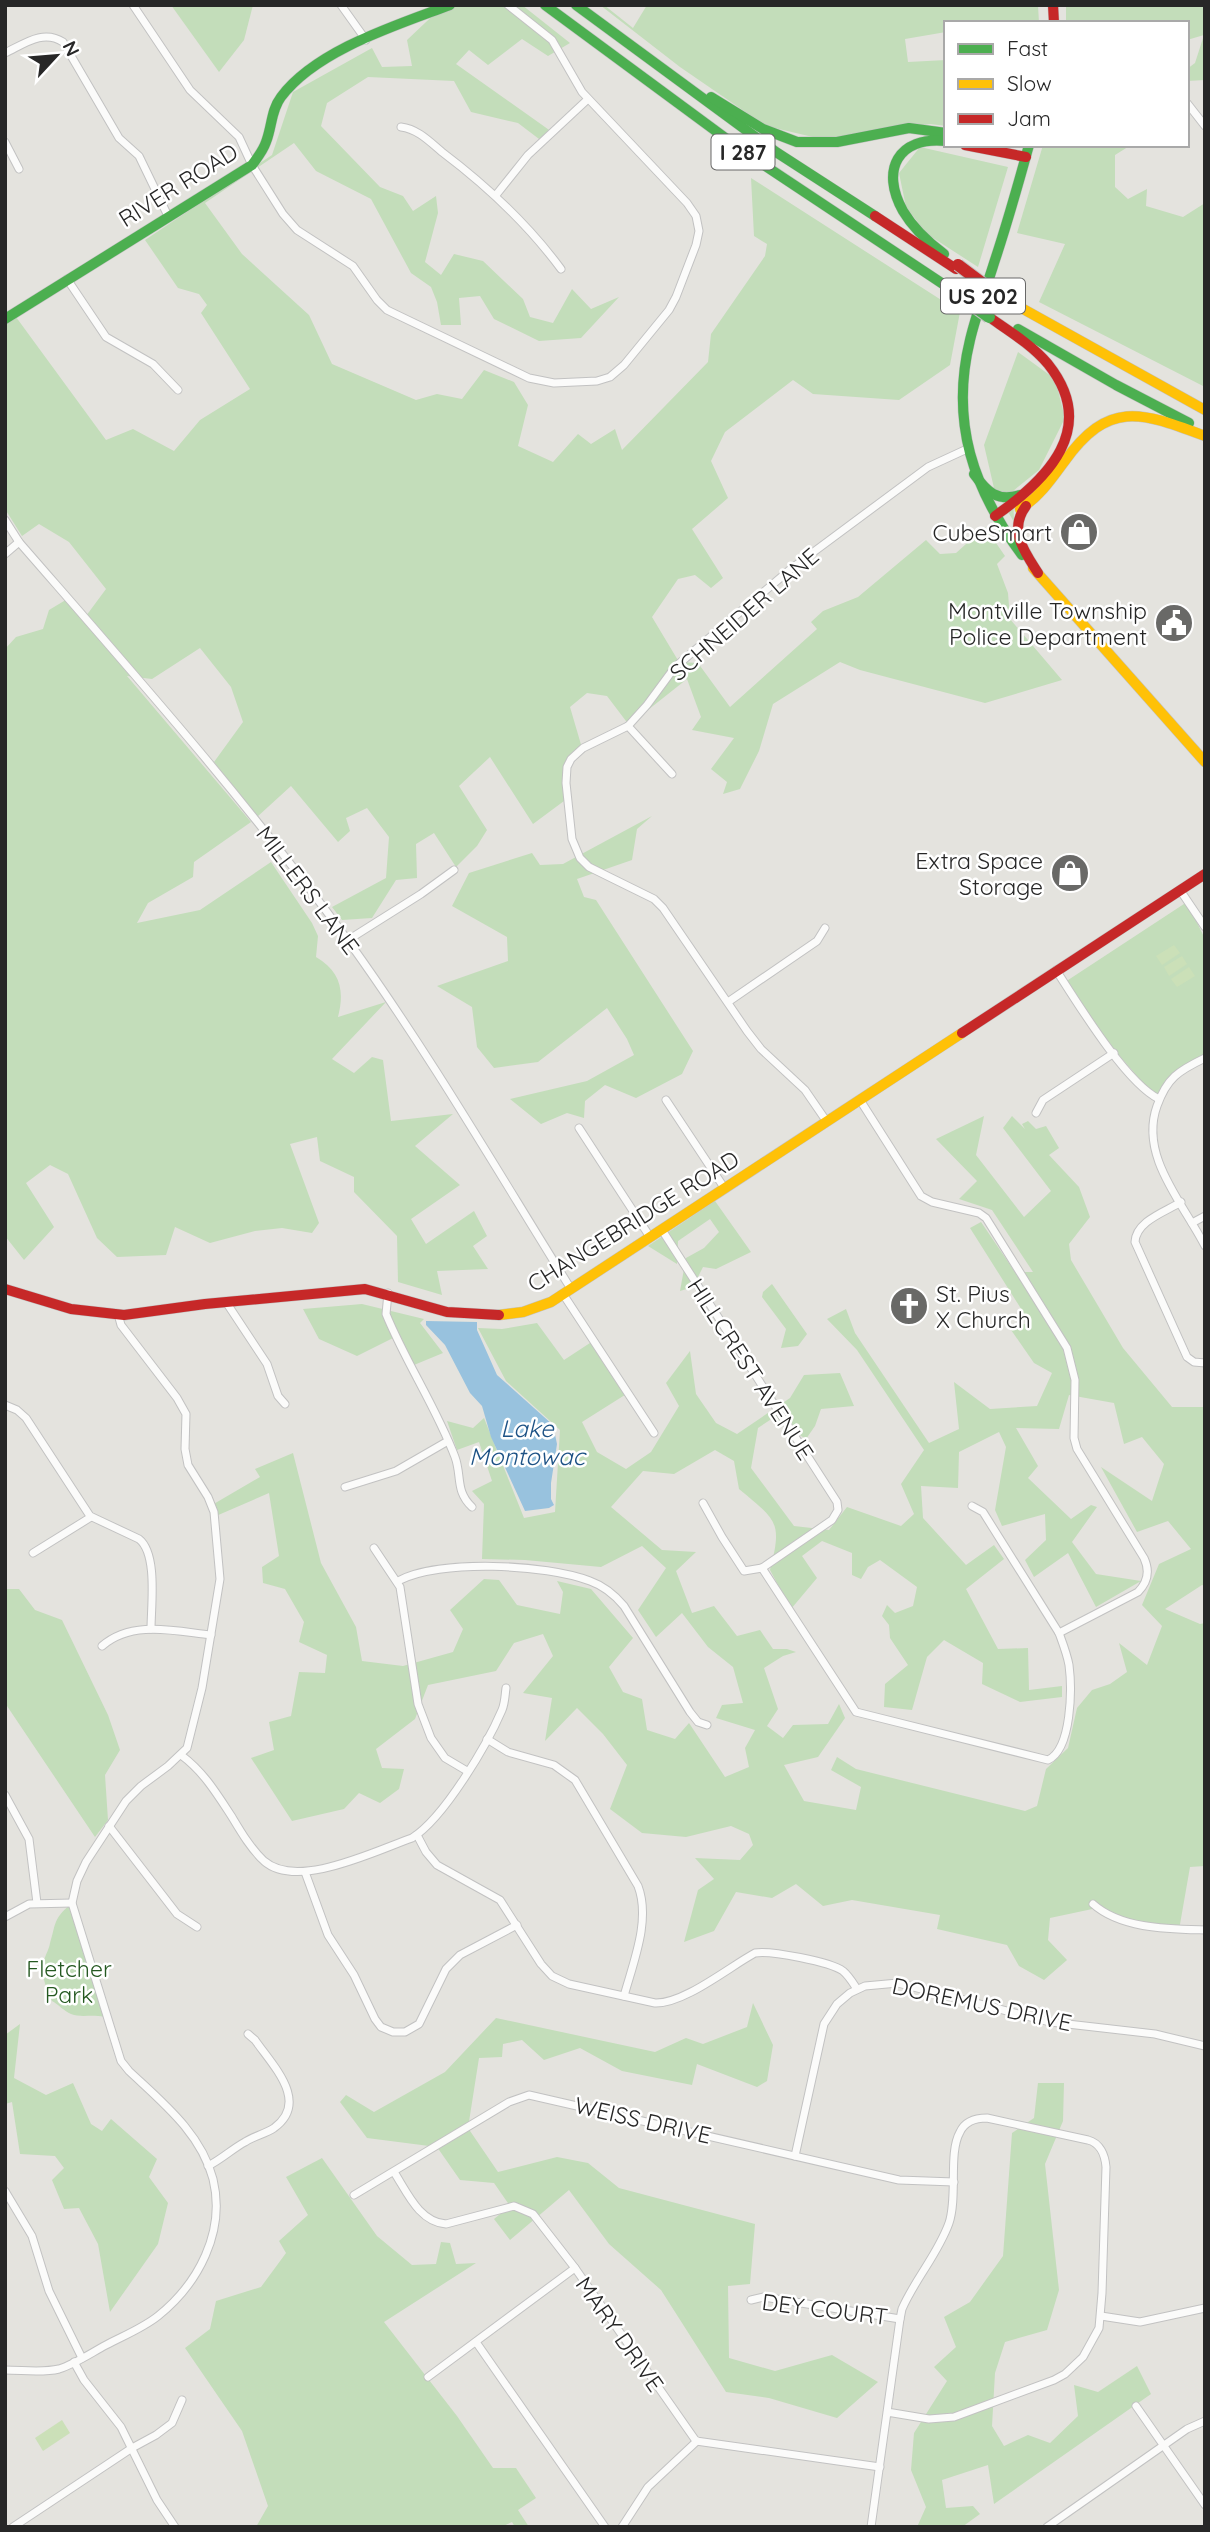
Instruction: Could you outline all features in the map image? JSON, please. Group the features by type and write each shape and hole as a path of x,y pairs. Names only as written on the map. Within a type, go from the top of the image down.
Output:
{"main road":[{"name":"RIVER ROAD","path":"5,319 251,165 266,145 274,109 290,86 327,59 450,5"},
{"name":"I 287","path":"545,5 757,162 990,315"},
{"name":"I 287","path":"576,5 776,152 957,267"},
{"path":"634,49 748,120 794,141 830,143 919,128 944,133"},
{"path":"944,141 924,139 907,146 896,162 893,178 899,202 908,218 927,240 957,267 998,295 1205,410"},
{"path":"986,147 1027,151"},
{"name":"US 202","path":"1027,151 967,351 962,400 967,449 974,474 996,519 1038,573 1205,762"},
{"path":"990,315 1205,434"},
{"path":"990,315 1042,358 1059,379 1069,403 1070,421 1067,438 1045,475 1033,489 996,519"},
{"path":"1038,573 1016,533 1016,519 1045,489 1082,436 1109,419 1124,415 1139,415 1205,434"},
{"path":"974,474 988,492 997,498 1008,499 1033,489"},
{"path":"996,519 1026,506"},
{"name":"CHANGEBRIDGE ROAD","path":"5,1289 55,1306 118,1314 348,1290 388,1293 436,1310 504,1315 528,1312 567,1291 725,1189 1205,874"}],"street":[{"path":"133,5 190,90 239,137 251,165 283,215 297,230 353,267 377,300 395,315 529,378 554,383 597,381 610,377 620,369 669,310 696,245 699,225 687,203 588,99 552,40 508,5"},
{"path":"341,5 366,40"},
{"path":"5,53 40,37 52,36 63,42 118,138 139,156 168,216"},
{"path":"496,195 528,155 588,99"},
{"path":"1189,106 1205,126"},
{"path":"401,127 418,132 496,195 547,249 561,269"},
{"path":"5,142 19,169"},
{"path":"67,279 106,337 159,369 178,390"},
{"name":"SCHNEIDER LANE","path":"827,1122 805,1090 761,1049 663,908 654,900 589,867 580,858 572,839 566,782 569,763 583,748 628,726 648,705 675,667 792,568 928,467 967,449"},
{"name":"MILLERS LANE","path":"5,520 19,542 226,784 348,940 438,1075 653,1433"},
{"path":"5,554 19,542"},
{"path":"628,726 672,774"},
{"path":"348,940 454,870"},
{"path":"1180,890 1205,927"},
{"path":"728,1002 817,941 825,928"},
{"path":"1056,970 1114,1053 1143,1089 1159,1099"},
{"path":"1036,1113 1043,1100 1114,1053"},
{"path":"1205,1059 1173,1077 1163,1090 1153,1117 1152,1146 1205,1246"},
{"path":"666,1100 725,1189"},
{"path":"860,1100 921,1196 932,1202 979,1213 986,1218 1051,1321 1072,1360 1075,1380 1074,1442 1144,1558 1147,1574 1141,1589 1131,1596 1059,1633"},
{"name":"HILLCREST AVENUE","path":"579,1128 656,1233 837,1502 837,1514 832,1520 762,1567"},
{"path":"1181,1202 1140,1227 1135,1234 1135,1242 1187,1357 1194,1362 1205,1363"},
{"path":"1192,1223 1205,1216"},
{"path":"388,1293 386,1314 448,1441 459,1468 464,1499 472,1507"},
{"path":"226,1302 267,1364 278,1396 285,1404"},
{"path":"5,2370 59,2369 158,2316 195,2277 209,2247 216,2215 215,2190 208,2166 180,2120 121,2061 72,1903 73,1892 81,1872 109,1826 135,1792 187,1748 220,1579 215,1512 188,1465 186,1418 180,1403 121,1325 118,1314"},
{"path":"5,1405 26,1418 91,1517 139,1539 145,1545 150,1560 151,1629"},
{"path":"345,1487 396,1471 448,1441"},
{"path":"703,1503 744,1571 762,1567 856,1713 1048,1760 1055,1757 1061,1749 1066,1730 1070,1695 1069,1666 1059,1633 984,1513 972,1506"},
{"path":"33,1553 91,1517"},
{"path":"374,1548 398,1581 418,1704 431,1738 440,1752 467,1771"},
{"path":"398,1581 430,1569 501,1567 553,1572 592,1581 610,1591 624,1606 690,1712 698,1722 707,1725"},
{"path":"102,1646 111,1638 151,1629 211,1635"},
{"path":"181,1755 194,1764 210,1784 263,1860 285,1871 305,1872 417,1835 445,1807 487,1739 504,1707 506,1688"},
{"path":"487,1739 509,1752 554,1766 575,1780 638,1886 643,1914 624,1996"},
{"path":"5,1795 29,1839 37,1903"},
{"path":"109,1826 177,1914 197,1927"},
{"path":"417,1835 437,1865 494,1894 505,1906 541,1964 552,1976 569,1983 656,2003 672,2001 740,1961 763,1951 839,1968 858,1989"},
{"path":"305,1872 328,1936 354,1975 375,2019 381,2027 393,2032 405,2032 419,2024 446,1969 460,1955 517,1925"},
{"path":"5,1917 37,1903 72,1903"},
{"path":"1093,1904 1103,1913 1147,1925 1205,1930"},
{"name":"DOREMUS DRIVE","path":"796,2155 824,2024 837,2004 858,1989 881,1983 898,1983 1050,2022 1155,2034 1205,2046"},
{"path":"208,2166 223,2159 242,2143 273,2129 289,2110 289,2090 256,2040 248,2034"},
{"name":"WEISS DRIVE","path":"354,2195 509,2102 528,2095 899,2180 954,2182"},
{"path":"871,2527 880,2468 887,2412 900,2319 909,2293 946,2229 953,2206 958,2135 962,2127 976,2119 987,2118 1096,2143 1103,2153 1106,2166 1101,2316 1096,2336 1083,2357 1065,2374 1054,2380 954,2417 929,2419 887,2412"},
{"name":"MARY DRIVE","path":"394,2172 423,2216 438,2223 446,2224 514,2206 526,2209 539,2220 697,2441"},
{"path":"5,2191 26,2224 53,2301 82,2358"},
{"path":"428,2377 575,2268"},
{"name":"DEY COURT","path":"751,2300 764,2297 900,2319"},
{"path":"1101,2316 1140,2322 1205,2308"},
{"path":"476,2342 605,2527"},
{"path":"74,2362 84,2380 117,2420 157,2500 175,2527"},
{"path":"13,2527 172,2423 182,2400"},
{"path":"1136,2406 1205,2505"},
{"path":"1047,2527 1163,2445 1205,2421"},
{"path":"622,2527 648,2487 697,2441 880,2468"}],"green space":[{"path":"171,5 253,5 244,40 219,72"},
{"path":"444,5 522,5 570,43 548,56 522,39 488,65 469,50 456,64 552,132 543,142 518,123 471,112 454,81 368,77 327,103 321,126 380,187 403,196 413,211 436,196 438,213 425,262 441,275 454,254 483,261 523,299 530,317 553,323 572,289 591,309 619,297 581,338 539,341 494,319 480,296 459,298 461,325 441,325 431,287 411,273 371,199 316,171 294,143 205,203 242,254 309,315 332,364 416,400 437,394 462,399 484,370 514,382 528,405 518,446 553,462 578,434 591,444 615,429 622,450 708,362 711,334 765,256 767,244 754,236 751,178 960,312 950,365 899,400 813,394 793,380 725,432 711,461 728,498 692,529 723,578 711,588 695,575 678,579 652,617 679,662 698,663 730,707 817,629 811,622 823,611 858,597 926,540 940,554 956,553 985,527 1005,556 997,564 1008,593 1010,619 1062,680 985,703 860,670 840,662 773,704 759,751 740,789 723,794 727,782 711,769 734,738 692,730 701,717 687,679 629,725 607,696 587,693 570,707 582,748 570,757 564,801 533,824 490,757 459,786 487,830 477,846 456,867 434,833 416,844 417,878 396,880 372,918 342,920 332,907 386,878 389,837 367,808 346,818 350,831 338,842 291,786 257,817 214,762 243,722 231,687 200,648 152,679 127,676 251,822 194,862 193,877 148,903 137,923 200,910 271,862 312,923 318,936 316,957 331,968 339,982 341,998 338,1017 386,1002 332,1059 354,1073 372,1057 383,1060 391,1121 453,1114 415,1146 460,1185 411,1219 426,1244 474,1211 487,1236 473,1246 488,1269 437,1271 442,1295 398,1282 397,1236 354,1192 354,1177 320,1161 317,1137 290,1144 319,1223 312,1233 282,1228 255,1231 210,1243 175,1227 166,1255 117,1257 97,1238 68,1174 50,1165 26,1183 54,1227 24,1260 5,1236 5,649 16,637 43,629 49,610 69,598 86,616 106,589 69,542 39,524 22,536 5,509 5,325 16,317 106,440 133,429 174,451 200,420 250,389 201,313 207,305 199,294 178,288 145,240 272,155 293,92 372,48 382,67 412,66 407,40"},
{"path":"600,5 604,5 633,28 647,5 1038,5 1039,21 944,21 944,32 905,39 908,62 944,60 944,126 930,124 839,137 813,137 766,126 680,67"},
{"path":"1066,5 1205,5 1205,80 1189,81 1189,68 1195,63 1204,35 1189,39 1189,21 1066,21"},
{"path":"920,147 1008,167 978,267 927,234 906,207 899,173"},
{"path":"1042,147 1128,147 1115,155 1115,187 1128,199 1147,189 1146,206 1183,217 1205,203 1205,387 1039,302 1065,244 1017,233"},
{"path":"1018,352 1055,379 1065,418 1039,470 1013,491 1014,522 994,488 984,445"},
{"path":"652,816 637,829 632,860 577,879 584,897 596,900 693,1051 682,1074 636,1098 605,1085 585,1101 584,1118 567,1113 541,1124 510,1099 587,1081 634,1055 607,1008 538,1062 494,1068 477,1047 472,1007 437,986 508,961 507,937 452,906 469,873 532,853 540,865 563,864"},
{"path":"1187,902 1205,939 1205,1062 1174,1078 1157,1099 1085,1016 1062,984"},
{"path":"1174,945 1180,953 1162,965 1156,956"},
{"path":"1182,956 1187,964 1169,976 1164,967"},
{"path":"1189,967 1195,976 1177,987 1171,979"},
{"path":"984,1116 976,1155 1024,1217 1051,1191 1003,1128 1012,1116 1025,1129 1022,1124 1028,1121 1036,1129 1046,1126 1059,1148 1049,1155 1079,1187 1090,1217 1069,1244 1071,1260 1123,1348 1172,1407 1205,1407 1205,1586 1202,1585 1165,1609 1200,1624 1205,1623 1205,1866 1190,1867 1179,1930 1112,1915 1097,1908 1050,1918 1048,1940 1067,1960 1044,1980 1019,1966 1007,1945 937,1929 940,1915 852,1900 823,1906 796,1884 772,1898 736,1892 714,1931 684,1942 698,1890 714,1879 695,1858 740,1860 753,1845 749,1834 731,1826 686,1837 642,1833 610,1809 627,1765 603,1734 577,1708 545,1741 552,1698 523,1693 553,1656 543,1634 514,1643 496,1671 428,1685 415,1719 376,1749 382,1768 404,1769 399,1789 380,1803 359,1793 344,1809 292,1821 251,1758 274,1750 269,1722 291,1716 299,1672 325,1673 327,1655 299,1642 304,1622 285,1589 263,1583 262,1567 279,1556 269,1493 216,1516 212,1505 260,1477 255,1469 293,1453 321,1563 356,1627 362,1661 403,1666 453,1652 463,1629 450,1610 484,1579 499,1580 517,1605 560,1614 563,1592 557,1581 591,1589 633,1638 609,1667 623,1692 642,1699 647,1730 675,1739 689,1723 725,1777 749,1767 745,1748 755,1730 716,1718 722,1705 743,1703 733,1667 708,1647 682,1613 656,1637 638,1610 666,1568 642,1546 601,1567 482,1559 484,1504 472,1491 492,1481 479,1442 457,1450 447,1421 473,1428 484,1418 524,1518 555,1512 560,1430 506,1381 478,1328 502,1329 537,1323 564,1360 593,1341 628,1393 582,1422 597,1452 626,1469 651,1452 679,1406 666,1383 690,1351 696,1394 716,1423 737,1434 790,1398 804,1375 840,1373 854,1406 821,1409 815,1426 806,1439 773,1418 758,1428 751,1468 794,1526 829,1530 847,1507 901,1526 914,1514 901,1484 924,1450 857,1350 827,1319 846,1309 855,1333 929,1443 959,1429 954,1382 990,1409 1037,1406 1052,1373 1034,1363 1009,1327 1030,1323 970,1228 981,1222 1015,1272 1033,1272 992,1210 959,1199 977,1181 936,1139","holes":["1069,1395 1114,1403 1124,1444 1142,1437 1164,1464 1152,1501 1101,1467 1137,1532 1168,1521 1191,1549 1159,1564 1142,1605 1162,1626 1147,1665 1119,1643 1127,1672 1110,1684 1092,1690 1077,1708 1068,1748 1046,1769 1037,1806 1025,1811 856,1769 837,1757 831,1770 861,1787 856,1810 804,1801 784,1765 818,1757 845,1718 839,1704 828,1724 793,1725 783,1738 767,1726 778,1709 764,1668 783,1656 796,1652 773,1649 760,1630 737,1636 714,1606 692,1613 676,1571 696,1552 662,1550 611,1507 643,1471 674,1474 715,1450 734,1461 739,1489 761,1508 773,1523 776,1541 770,1570 791,1609 817,1578 802,1556 822,1541 852,1553 852,1575 861,1579 868,1567 880,1560 917,1587 913,1606 895,1613 887,1605 882,1616 889,1625 890,1638 908,1665 885,1684 884,1707 912,1710 927,1657 944,1640 983,1663 982,1684 1020,1702 1062,1697 1062,1686 1029,1690 1028,1648 998,1649 966,1589 1004,1559 994,1545 966,1565 923,1518 921,1486 958,1488 959,1452 999,1432 1006,1447 995,1510 1002,1526 1045,1514 1046,1540 1025,1560 1034,1577 1068,1553 1096,1607 1141,1581 1096,1574 1072,1542 1097,1507 1091,1505 1071,1519 1028,1478 1038,1466 1016,1428 1059,1429"]},
{"path":"715,1201 751,1252 716,1269 703,1267 693,1287 680,1291 686,1258 704,1248 719,1232 710,1219 678,1241 677,1264 648,1246"},
{"path":"772,1284 807,1334 798,1346 781,1348 786,1329 762,1297 763,1292"},
{"path":"362,1304 424,1319 420,1323 443,1353 414,1365 399,1335 357,1356 319,1339 303,1309"},
{"path":"5,1589 19,1589 35,1610 62,1620 108,1715 120,1750 105,1775 108,1820 95,1837 5,1703"},
{"name":"Fletcher Park","path":"70,1905 104,2017 68,2013 52,2001 45,1983 43,1964 54,1926"},
{"path":"753,2003 773,2045 767,2081 757,2087 697,2064 692,2085 622,2071 580,2048 544,2060 522,2040 503,2044 502,2057 479,2058 468,2128 498,2172 557,2157 588,2163 619,2188 755,2224 750,2284 728,2286 729,2358 775,2371 832,2355 878,2382 837,2418 769,2398 726,2392 661,2290 609,2244 569,2190 510,2240 494,2219 510,2206 494,2183 460,2180 437,2147 367,2138 340,2102 346,2095 374,2112 445,2072 496,2018 655,2052 686,2038 703,2044 747,2027"},
{"path":"20,2024 14,2078 46,2095 73,2083 91,2124 102,2131 111,2119 157,2159 149,2177 168,2203 158,2244 110,2312 98,2244 79,2208 64,2209 52,2180 64,2168 55,2156 20,2154 12,2102 5,2104 5,2035"},
{"path":"1038,2083 1064,2083 1063,2121 1045,2164 1059,2290 1047,2330 1005,2342 995,2373 992,2426 1004,2446 1028,2435 1050,2443 1078,2416 1074,2385 1098,2392 1137,2366 1151,2394 994,2504 988,2465 942,2480 946,2508 973,2506 980,2514 962,2527 917,2527 926,2507 911,2470 914,2433 947,2381 934,2367 956,2347 944,2317 970,2302 1003,2256 1012,2133 1034,2118"},
{"path":"322,2158 377,2236 412,2265 436,2264 441,2242 450,2243 456,2264 476,2263 384,2322 457,2416 493,2468 516,2468 536,2498 518,2510 529,2527 515,2527 512,2522 501,2527 256,2527 268,2506 242,2431 185,2348 210,2329 216,2301 261,2287 286,2253 279,2241 308,2215 286,2177"},
{"path":"62,2420 70,2433 43,2451 35,2438"}],"water":[{"name":"Lake Montowac","path":"426,1321 477,1322 477,1330 497,1375 553,1425 557,1444 551,1483 551,1499 554,1505 525,1511 491,1437 482,1406 470,1393 445,1345 426,1325"}],"traffic: fast":[{"path":"5,319 252,165 265,145 273,113 281,97 296,80 315,66 359,41 450,5"},
{"path":"545,5 743,151 949,288"},
{"path":"576,5 776,152 875,216"},
{"path":"711,97 763,129 797,142 837,142 909,128 944,133"},
{"path":"944,141 916,144 905,150 898,159 893,182 896,196 907,217 932,245 944,254"},
{"path":"1022,555 990,505 979,480 970,454 963,399 964,370 972,330 1028,147"},
{"path":"949,288 989,317"},
{"path":"1018,329 1189,423"},
{"path":"974,474 993,494 1005,497 1020,495"}],"traffic: slow":[{"path":"998,295 1205,410"},
{"path":"1020,509 1044,488 1080,442 1096,428 1112,420 1127,416 1144,417 1205,436"},
{"path":"1033,568 1205,762"},
{"path":"499,1315 523,1312 551,1302 962,1033"}],"traffic: jam":[{"path":"1053,5 1054,21"},
{"path":"975,147 1026,157"},
{"path":"875,216 956,269"},
{"path":"958,265 998,295"},
{"path":"989,317 1042,357 1063,387 1069,410 1068,430 1049,469 1033,486 995,516"},
{"path":"1026,506 1018,524 1018,532 1023,548 1038,573"},
{"path":"962,1033 1205,874"},
{"path":"5,1289 71,1309 124,1315 205,1304 365,1289 447,1312 499,1315"}],"place":[{"name":"CubeSmart","path":"1079,532"},
{"name":"Montville Township Police Department","path":"1174,623"},
{"name":"Extra Space Storage","path":"1070,873"},
{"name":"St. Pius X Church","path":"909,1306"}]}
